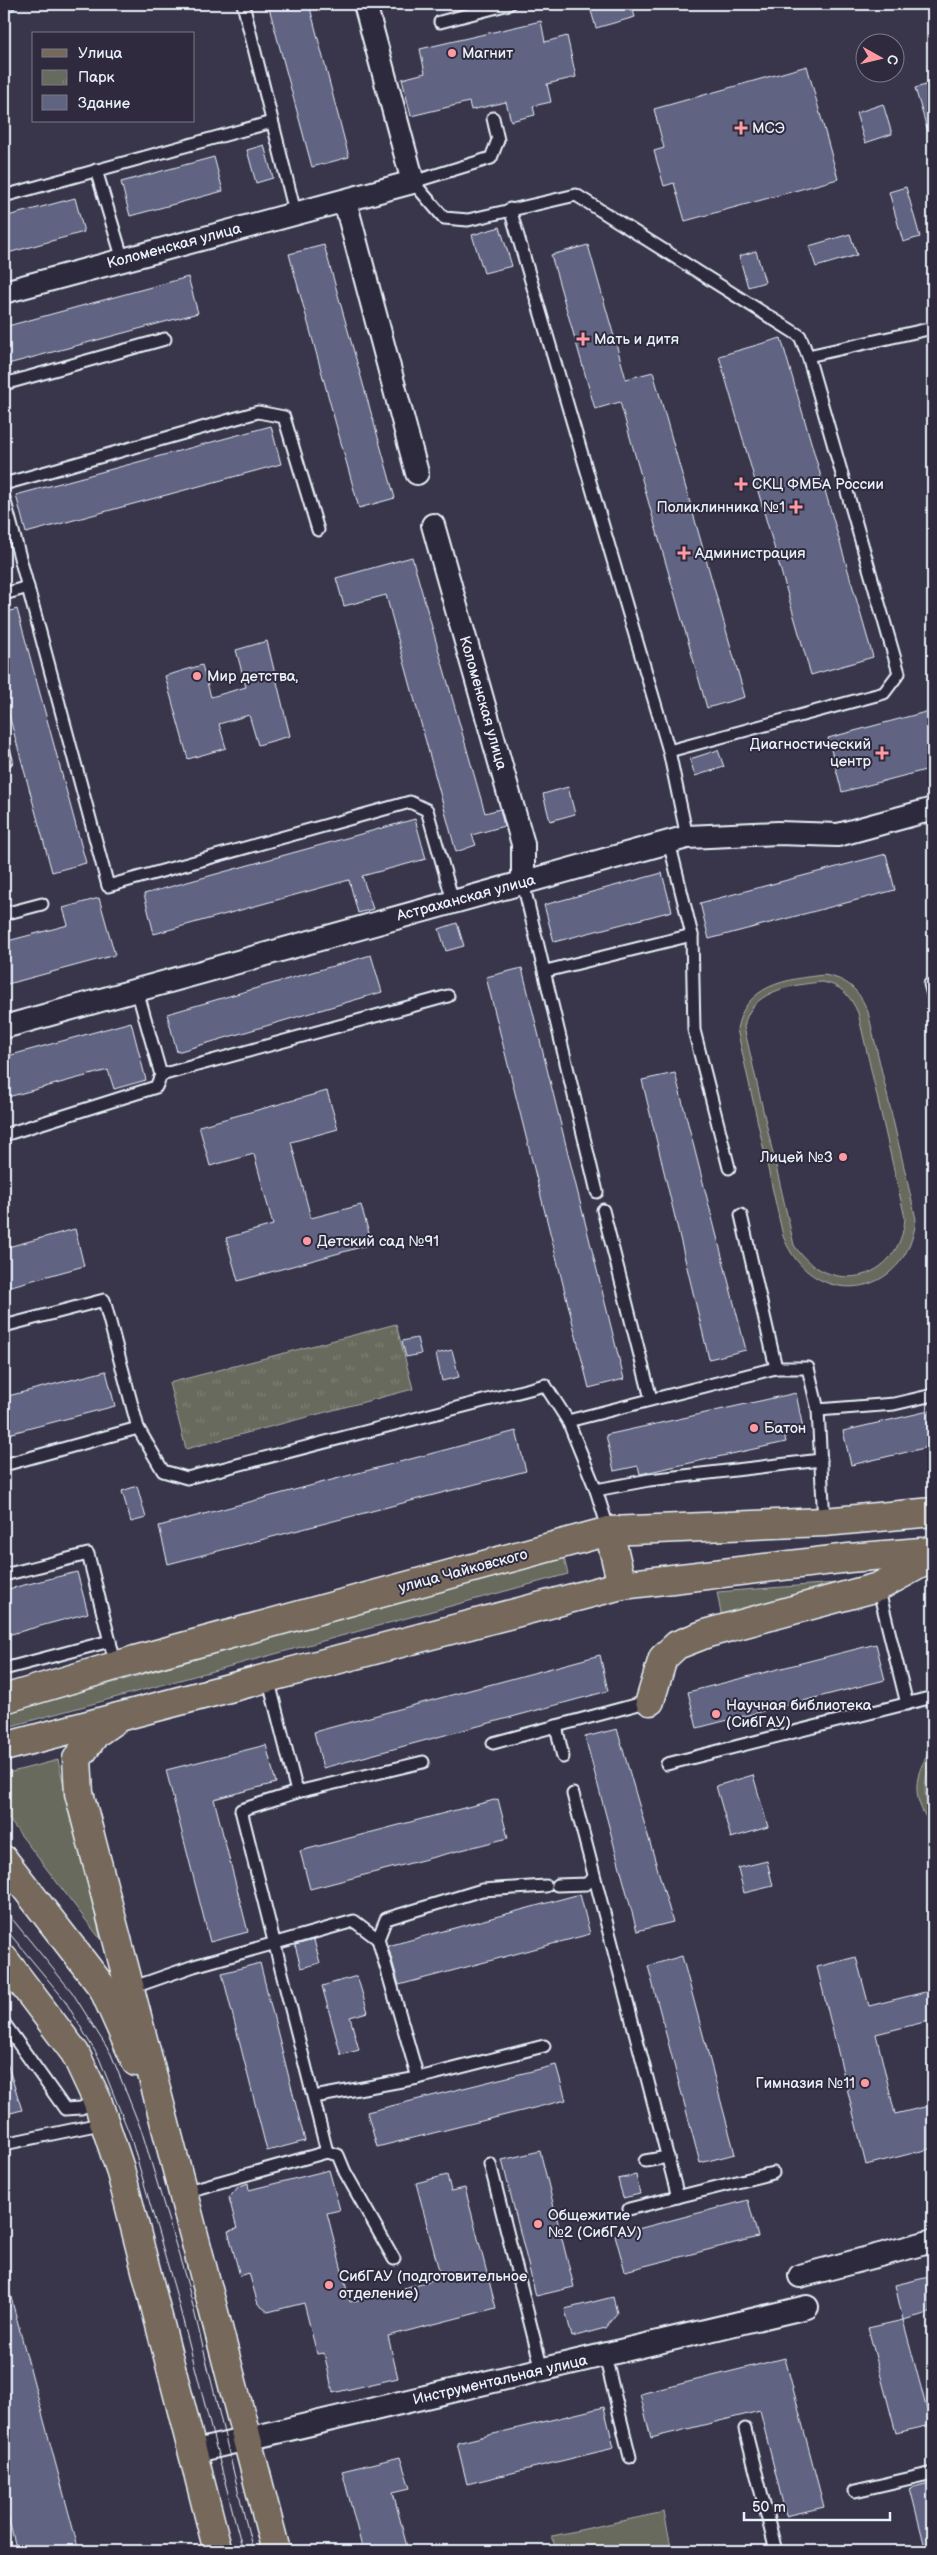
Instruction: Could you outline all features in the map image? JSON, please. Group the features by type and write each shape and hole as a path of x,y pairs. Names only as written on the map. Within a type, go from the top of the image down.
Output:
{"main road":[{"name":"улица Чайковского","path":"4,1699 113,1653 609,1531 824,1522 933,1512"},
{"path":"609,1531 622,1585"},
{"path":"4,1747 622,1585 849,1558 933,1551"},
{"path":"650,1701 663,1658 677,1645 708,1633 878,1587 933,1558"},
{"path":"119,1716 96,1733 77,1759 78,1793 131,1988 164,2123 184,2192 276,2551"},
{"path":"4,1860 102,1988 164,2123"},
{"path":"4,1959 75,2053 101,2112 120,2169 218,2551"}],"street":[{"path":"366,4 413,182"},
{"name":"Коломенская улица","path":"4,292 295,212 345,201 413,182"},
{"path":"345,201 416,474"},
{"name":"Коломенская улица","path":"432,525 523,844 524,883"},
{"name":"Астраханская улица","path":"4,1027 678,839 778,833 838,835 933,809"},
{"path":"800,2276 933,2241"},
{"name":"Инструментальная улица","path":"192,2452 807,2307"}],"lane":[{"path":"4,5 9,4"},
{"path":"243,4 295,212"},
{"path":"440,22 510,4"},
{"path":"493,118 498,140 491,158 413,182 444,218 468,220 576,195 800,336 808,356 900,673 884,693 669,751"},
{"path":"4,196 272,122"},
{"path":"96,170 123,260"},
{"path":"510,209 669,751 678,839 692,935 694,1030 729,1168"},
{"path":"808,356 933,328"},
{"path":"4,384 165,339"},
{"path":"4,484 258,412 284,417 318,530"},
{"path":"4,498 108,886 410,802 427,810 453,901"},
{"path":"4,594 28,588"},
{"path":"4,752 6,760 4,761"},
{"path":"524,883 597,1192"},
{"path":"4,914 42,904"},
{"path":"546,971 692,935"},
{"path":"4,1135 156,1087 161,1075 137,990"},
{"path":"161,1075 448,996"},
{"path":"603,1210 651,1399"},
{"path":"741,1215 776,1368"},
{"path":"4,1326 104,1300 138,1428 163,1471 187,1478 545,1385 568,1421 596,1490 609,1531"},
{"path":"568,1421 776,1368 808,1368 818,1410 824,1522"},
{"path":"818,1410 894,1404 933,1395"},
{"path":"4,1466 138,1428"},
{"path":"596,1490 649,1480 821,1460"},
{"path":"4,1575 88,1554 113,1653 4,1669"},
{"path":"878,1587 907,1704"},
{"path":"268,1678 297,1792"},
{"path":"667,1764 933,1697"},
{"path":"493,1743 650,1701"},
{"path":"556,1726 563,1757"},
{"path":"327,2152 241,1810 297,1792 423,1762"},
{"path":"573,1794 678,2197"},
{"path":"378,1939 386,1919 482,1890 586,1884 594,1878"},
{"path":"131,1988 194,1966 354,1921 378,1939 418,2078"},
{"path":"4,2023 65,2109 81,2108 101,2112"},
{"path":"314,2097 418,2078 544,2046"},
{"path":"4,2144 101,2112"},
{"path":"184,2192 327,2152 338,2155 345,2172 394,2260"},
{"path":"645,2161 668,2157"},
{"path":"490,2164 542,2370"},
{"path":"629,2210 773,2173"},
{"path":"605,2356 630,2457"},
{"path":"745,2429 776,2551"},
{"path":"855,2491 933,2473"}],"green space":[{"path":"824,975 840,979 852,987 861,998 868,1012 916,1219 909,1246 896,1267 878,1280 857,1286 836,1285 815,1277 797,1260 783,1236 737,1029 741,1014 749,1003 769,987 782,982","holes":["829,983 840,988 848,996 858,1013 905,1218 900,1240 890,1257 877,1269 861,1275 843,1277 825,1272 809,1262 794,1245 744,1027 754,1005 773,992 797,985"]},
{"path":"396,1324 413,1389 186,1449 169,1383"},
{"path":"563,1554 568,1574 4,1728 4,1714"},
{"path":"836,1583 722,1619 717,1592"},
{"path":"933,1748 925,1791 933,1826 921,1807 917,1787 921,1767"},
{"path":"58,1760 101,1940 4,1813 4,1774"},
{"path":"664,2512 672,2551 556,2551 552,2536"}],"building":[{"path":"268,4 309,4 349,157 312,167"},
{"path":"589,4 631,4 635,17 596,28"},
{"path":"541,21 545,42 567,36 576,77 547,84 551,102 533,106 535,115 511,121 506,102 471,110 469,102 411,116 402,79 425,73 420,49"},
{"name":"МСЭ","path":"807,66 838,179 685,221 674,183 664,186 654,151 664,148 654,109"},
{"path":"933,83 933,134 929,135 915,88"},
{"path":"883,104 892,134 865,143 856,113"},
{"path":"264,145 273,178 256,183 247,150"},
{"path":"214,157 223,191 130,216 121,182"},
{"path":"906,187 920,237 903,242 889,192"},
{"path":"75,198 84,232 4,254 4,217"},
{"path":"500,227 512,266 484,273 472,235"},
{"path":"850,234 857,255 816,267 809,246"},
{"path":"324,245 395,498 359,508 289,254"},
{"name":"Администрация","path":"588,245 626,379 653,372 745,697 707,708 620,402 595,409 551,255"},
{"path":"756,251 765,282 748,287 739,256"},
{"path":"188,277 198,313 8,364 4,349 4,327"},
{"name":"Поликлинника №1","path":"781,338 873,657 811,675 719,356"},
{"path":"271,426 281,464 26,533 16,495"},
{"path":"412,557 485,813 500,809 504,826 472,835 476,845 456,852 386,595 344,606 336,578"},
{"path":"17,609 86,863 52,872 4,697 4,613"},
{"path":"267,641 290,736 258,745 249,715 219,724 226,748 188,759 165,676 202,665 211,697 246,687 236,650"},
{"name":"Диагностический центр","path":"933,710 933,768 842,792 828,738"},
{"path":"718,750 724,767 695,776 690,759"},
{"path":"568,787 575,814 550,821 543,794"},
{"path":"415,819 426,859 362,876 373,909 358,913 349,880 154,934 144,894"},
{"path":"886,854 895,890 709,939 700,903"},
{"path":"662,873 672,911 554,942 544,905"},
{"path":"99,898 115,955 4,985 4,942 68,925 63,908"},
{"path":"457,923 464,946 446,951 439,929"},
{"path":"371,955 382,992 177,1052 167,1014"},
{"path":"522,968 624,1379 589,1388 486,977"},
{"path":"131,1022 146,1080 114,1089 108,1070 4,1098 4,1057"},
{"path":"675,1073 746,1350 709,1359 642,1080"},
{"path":"327,1091 338,1129 291,1142 311,1218 361,1205 372,1244 238,1281 226,1238 273,1225 254,1154 210,1166 199,1126"},
{"path":"75,1229 84,1266 4,1288 4,1248"},
{"path":"417,1338 421,1354 406,1357 402,1341"},
{"path":"452,1350 459,1377 442,1381 436,1354"},
{"path":"106,1371 115,1406 4,1435 4,1397"},
{"path":"796,1393 803,1429 784,1434 786,1442 640,1474 638,1466 614,1471 606,1435"},
{"path":"933,1410 933,1446 851,1465 843,1431"},
{"path":"516,1431 526,1471 168,1564 159,1526"},
{"path":"137,1486 146,1518 131,1522 122,1491"},
{"path":"77,1572 88,1613 4,1636 4,1590"},
{"path":"876,1644 885,1680 697,1728 688,1692"},
{"path":"600,1655 608,1691 323,1768 314,1732"},
{"path":"617,1729 673,1922 637,1931 585,1737"},
{"path":"266,1745 276,1783 214,1799 248,1932 210,1942 166,1770"},
{"path":"753,1775 768,1827 731,1838 716,1786"},
{"path":"498,1799 508,1838 310,1889 300,1851"},
{"path":"767,1861 773,1886 744,1893 738,1868"},
{"path":"580,1894 590,1934 399,1985 388,1946"},
{"path":"314,1940 320,1963 301,1968 295,1945"},
{"path":"682,1956 735,2154 700,2163 648,1966"},
{"path":"856,1957 869,2006 933,1990 933,2020 876,2034 895,2114 933,2105 933,2148 866,2165 817,1967"},
{"path":"260,1963 305,2141 267,2151 222,1973"},
{"path":"357,1976 368,2012 350,2017 359,2050 341,2055 322,1986"},
{"path":"7,2063 22,2110 7,2114 4,2102 4,2064"},
{"path":"556,2065 566,2100 377,2147 367,2112"},
{"name":"Общежитие №2 (СибГАУ)","path":"540,2151 574,2287 536,2296 502,2160"},
{"path":"329,2170 340,2210 327,2213 350,2302 441,2278 416,2183 447,2175 451,2191 465,2188 496,2308 388,2336 398,2378 333,2393 324,2353 317,2354 304,2303 268,2312 258,2304 249,2273 240,2276 228,2231 237,2229 229,2198 238,2187 248,2183 249,2190"},
{"path":"636,2175 640,2194 623,2198 618,2179"},
{"path":"748,2200 758,2237 625,2271 615,2235"},
{"path":"933,2276 933,2312 903,2320 895,2285"},
{"path":"4,2290 9,2290 79,2551 17,2551 4,2502"},
{"path":"613,2297 617,2313 605,2328 572,2337 565,2309"},
{"path":"903,2320 931,2425 896,2433 868,2328"},
{"path":"785,2358 824,2507 786,2516 760,2411 651,2438 640,2394"},
{"path":"604,2407 614,2448 467,2484 457,2443"},
{"path":"400,2457 410,2488 393,2492 408,2551 363,2551 342,2471"},
{"path":"933,2482 933,2551 926,2551 910,2488"}],"tram line":[{"path":"4,1909 72,1992 111,2054 142,2132 188,2286 253,2551"},
{"path":"4,1927 64,1999 99,2058 130,2135 175,2290 243,2551"}],"place":[{"name":"Магнит","path":"452,53"},
{"name":"МСЭ","path":"741,128"},
{"name":"Мать и дитя","path":"583,339"},
{"name":"СКЦ ФМБА России","path":"741,484"},
{"name":"Поликлинника №1","path":"796,507"},
{"name":"Администрация","path":"684,553"},
{"name":"Мир детства,","path":"197,676"},
{"name":"Диагностический центр","path":"882,753"},
{"name":"Лицей №3","path":"843,1157"},
{"name":"Детский сад №91","path":"307,1241"},
{"name":"Батон","path":"754,1428"},
{"name":"Научная библиотека (СибГАУ)","path":"716,1714"},
{"name":"Гимназия №11","path":"865,2083"},
{"name":"Общежитие №2 (СибГАУ)","path":"538,2224"},
{"name":"СибГАУ (подготовительное отделение)","path":"329,2285"}]}
